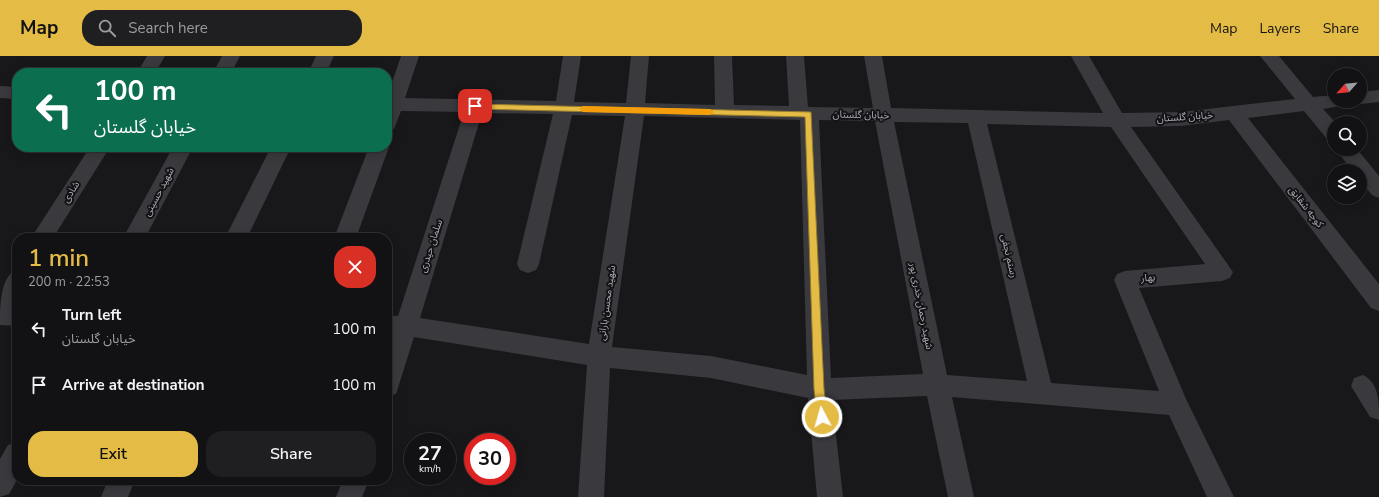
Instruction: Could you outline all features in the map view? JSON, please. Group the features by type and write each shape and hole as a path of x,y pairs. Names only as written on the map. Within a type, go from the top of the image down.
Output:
{"street":[{"path":"149,68 156,56"},
{"path":"225,68 231,56"},
{"path":"319,68 325,56"},
{"path":"392,101 410,56"},
{"path":"528,264 564,108 572,56"},
{"name":"شهید محسن بارانی","path":"591,497 599,356 635,110 640,56"},
{"path":"723,56 725,112"},
{"path":"795,56 804,114 819,389 830,497"},
{"name":"شهید رحمان خدری پور","path":"873,56 883,115 936,384 961,497"},
{"path":"1080,56 1116,120"},
{"path":"1269,56 1327,125"},
{"path":"0,92 12,93"},
{"path":"1367,97 1379,96"},
{"name":"خیابان گلستان","path":"392,104 1116,120 1181,119 1327,102"},
{"name":"سلمان حیدری","path":"392,353 396,326 475,106"},
{"name":"کوچه شقایق","path":"1233,112 1379,301"},
{"name":"رستم نجفی","path":"976,118 1042,394"},
{"name":"بهار","path":"1116,120 1222,272 1125,280 1176,404 1221,497"},
{"name":"شادی","path":"45,233 97,152"},
{"name":"شهید حسینی","path":"137,233 180,152"},
{"path":"238,233 279,152"},
{"path":"347,233 377,152"},
{"path":"1352,156 1379,190"},
{"path":"0,305 12,286"},
{"path":"0,315 12,316"},
{"path":"396,326 599,356 711,367 819,389 936,384 1176,404"},
{"path":"1363,386 1379,409"},
{"path":"0,485 12,463"},
{"path":"114,497 120,485"},
{"path":"349,497 354,485"}],"slow traffic":[{"path":"583,109 710,112"}],"route":[{"path":"475,106 808,114 819,389 822,417"}]}
